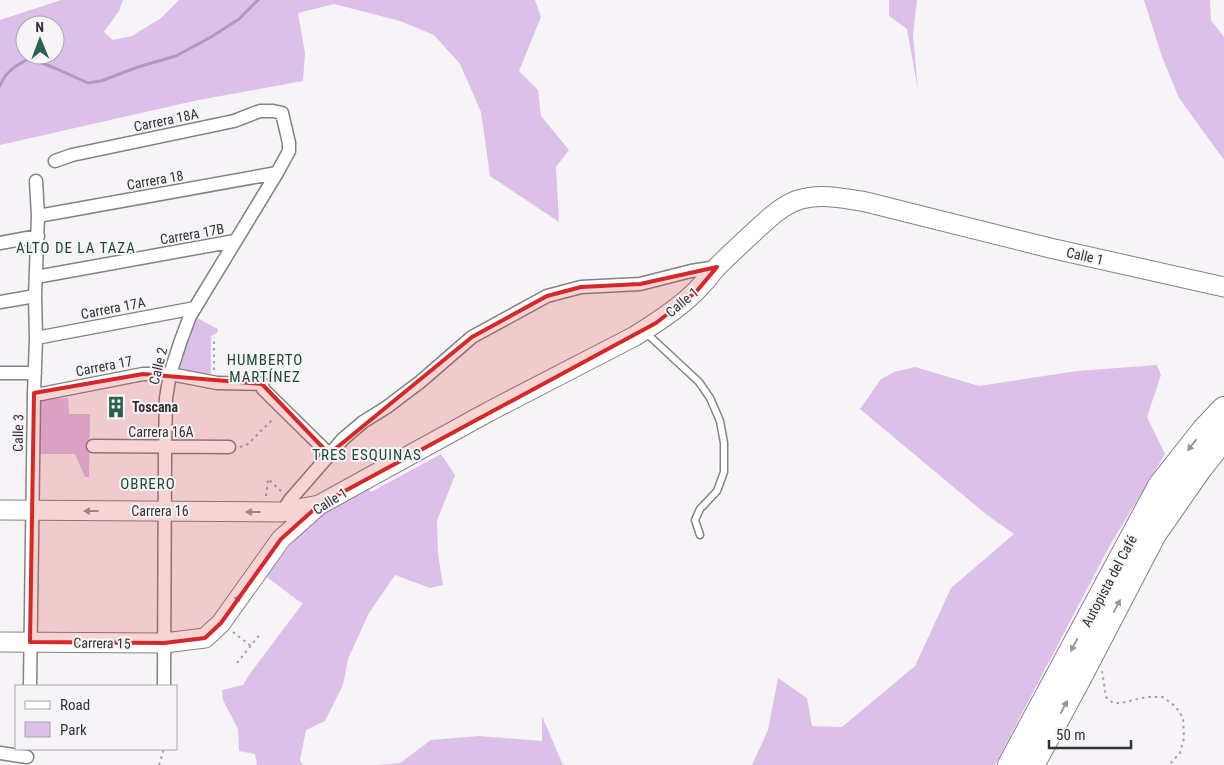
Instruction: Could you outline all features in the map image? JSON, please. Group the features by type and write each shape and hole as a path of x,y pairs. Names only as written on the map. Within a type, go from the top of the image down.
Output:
{"highway":[{"name":"Autopista del Café","path":"1010,765 1160,486 1204,430 1224,409"},
{"name":"Autopista del Café","path":"1032,765 1154,534 1200,468 1224,438"}],"street":[{"name":"Carrera 18A","path":"55,161 72,155 234,121 260,111 282,113"},
{"name":"Calle 2","path":"164,685 165,447 166,398 170,374 190,316 289,151 290,143 282,113"},
{"name":"Carrera 18","path":"38,216 277,173"},
{"name":"Calle 3","path":"30,685 36,338 35,296 38,236 36,181"},
{"name":"Calle 1","path":"204,638 221,623 281,539 319,505 656,323 696,292 718,267 769,218 797,200 817,196 838,196 1050,248 1224,287"},
{"path":"0,243 38,236"},
{"name":"Carrera 17B","path":"36,277 235,241"},
{"name":"Calle 1","path":"279,508 343,439 363,422 420,382 472,337 547,296 581,287 640,284 690,271 718,267"},
{"path":"0,302 35,296"},
{"name":"Carrera 17A","path":"36,338 195,308"},
{"path":"0,373 35,373"},
{"name":"Carrera 17","path":"34,393 41,394 143,374 170,374 214,382 262,384 264,389 329,454"},
{"name":"Carrera 16A","path":"93,446 229,447"},
{"name":"Carrera 16","path":"0,510 164,511 319,505"},
{"name":"Carrera 15","path":"0,642 164,644 204,638"},
{"path":"0,753 27,757"}],"lane":[{"path":"643,331 699,382 710,398 720,421 724,443 724,472 717,490 700,509 694,520 700,535"}],"path":[{"path":"214,337 214,382"},
{"path":"229,447 235,448 248,444 270,422"},
{"path":"268,479 279,508 266,487 268,479"},
{"path":"221,623 251,646"},
{"path":"238,663 261,633"},
{"path":"1102,669 1106,697 1113,703 1147,697 1163,697 1176,707 1184,718 1184,738 1180,753 1169,765"},
{"path":"159,765 164,750"}],"highlighted area":[{"path":"717,267 696,292 656,323 319,505 281,539 221,623 205,638 164,643 30,642 34,393 143,374 262,384 329,454 472,337 547,296 581,287 640,284"}],"green space":[{"path":"61,0 123,0 119,11 104,32 113,40 132,36 161,18 179,0 535,0 541,17 519,71 538,90 541,116 569,150 556,167 559,222 490,176 481,112 460,64 434,35 400,21 334,4 298,13 305,53 303,81 194,101 0,145 0,20 15,15 15,65 65,65 65,15 15,15"},
{"path":"889,0 917,0 913,35 918,90 907,29 889,16"},
{"path":"1144,0 1210,0 1211,20 1224,37 1224,160 1179,98 1162,57"},
{"path":"195,317 218,329 217,333 211,336 211,374 187,373 179,370"},
{"path":"1157,365 1161,375 1147,417 1165,454 1109,547 995,765 752,765 768,730 778,678 807,698 812,726 842,727 915,666 951,588 1014,534 987,515 860,409 881,379 894,372 915,367 979,386 1077,371"},
{"path":"68,398 69,414 90,414 89,477 85,477 75,454 40,454 40,399"},
{"path":"441,454 455,475 437,521 438,554 443,585 430,588 395,575 369,613 348,659 343,685 325,721 306,730 300,760 303,765 257,765 255,754 239,751 238,729 223,700 222,690 243,685 303,603 267,577 281,556 305,530 330,510 368,489 371,492"},
{"path":"542,716 563,765 378,765 400,763 431,740 479,736 542,741"}],"waterway":[{"path":"0,86 8,72 30,58 88,83 101,81 138,67 176,56 239,19 258,0"}],"place":[{"name":"Toscana","path":"116,407"}],"district":[{"name":"ALTO DE LA TAZA","path":"76,248"},
{"name":"HUMBERTO MARTÍNEZ","path":"265,368"},
{"name":"TRES ESQUINAS","path":"367,455"},
{"name":"OBRERO","path":"148,484"}]}
